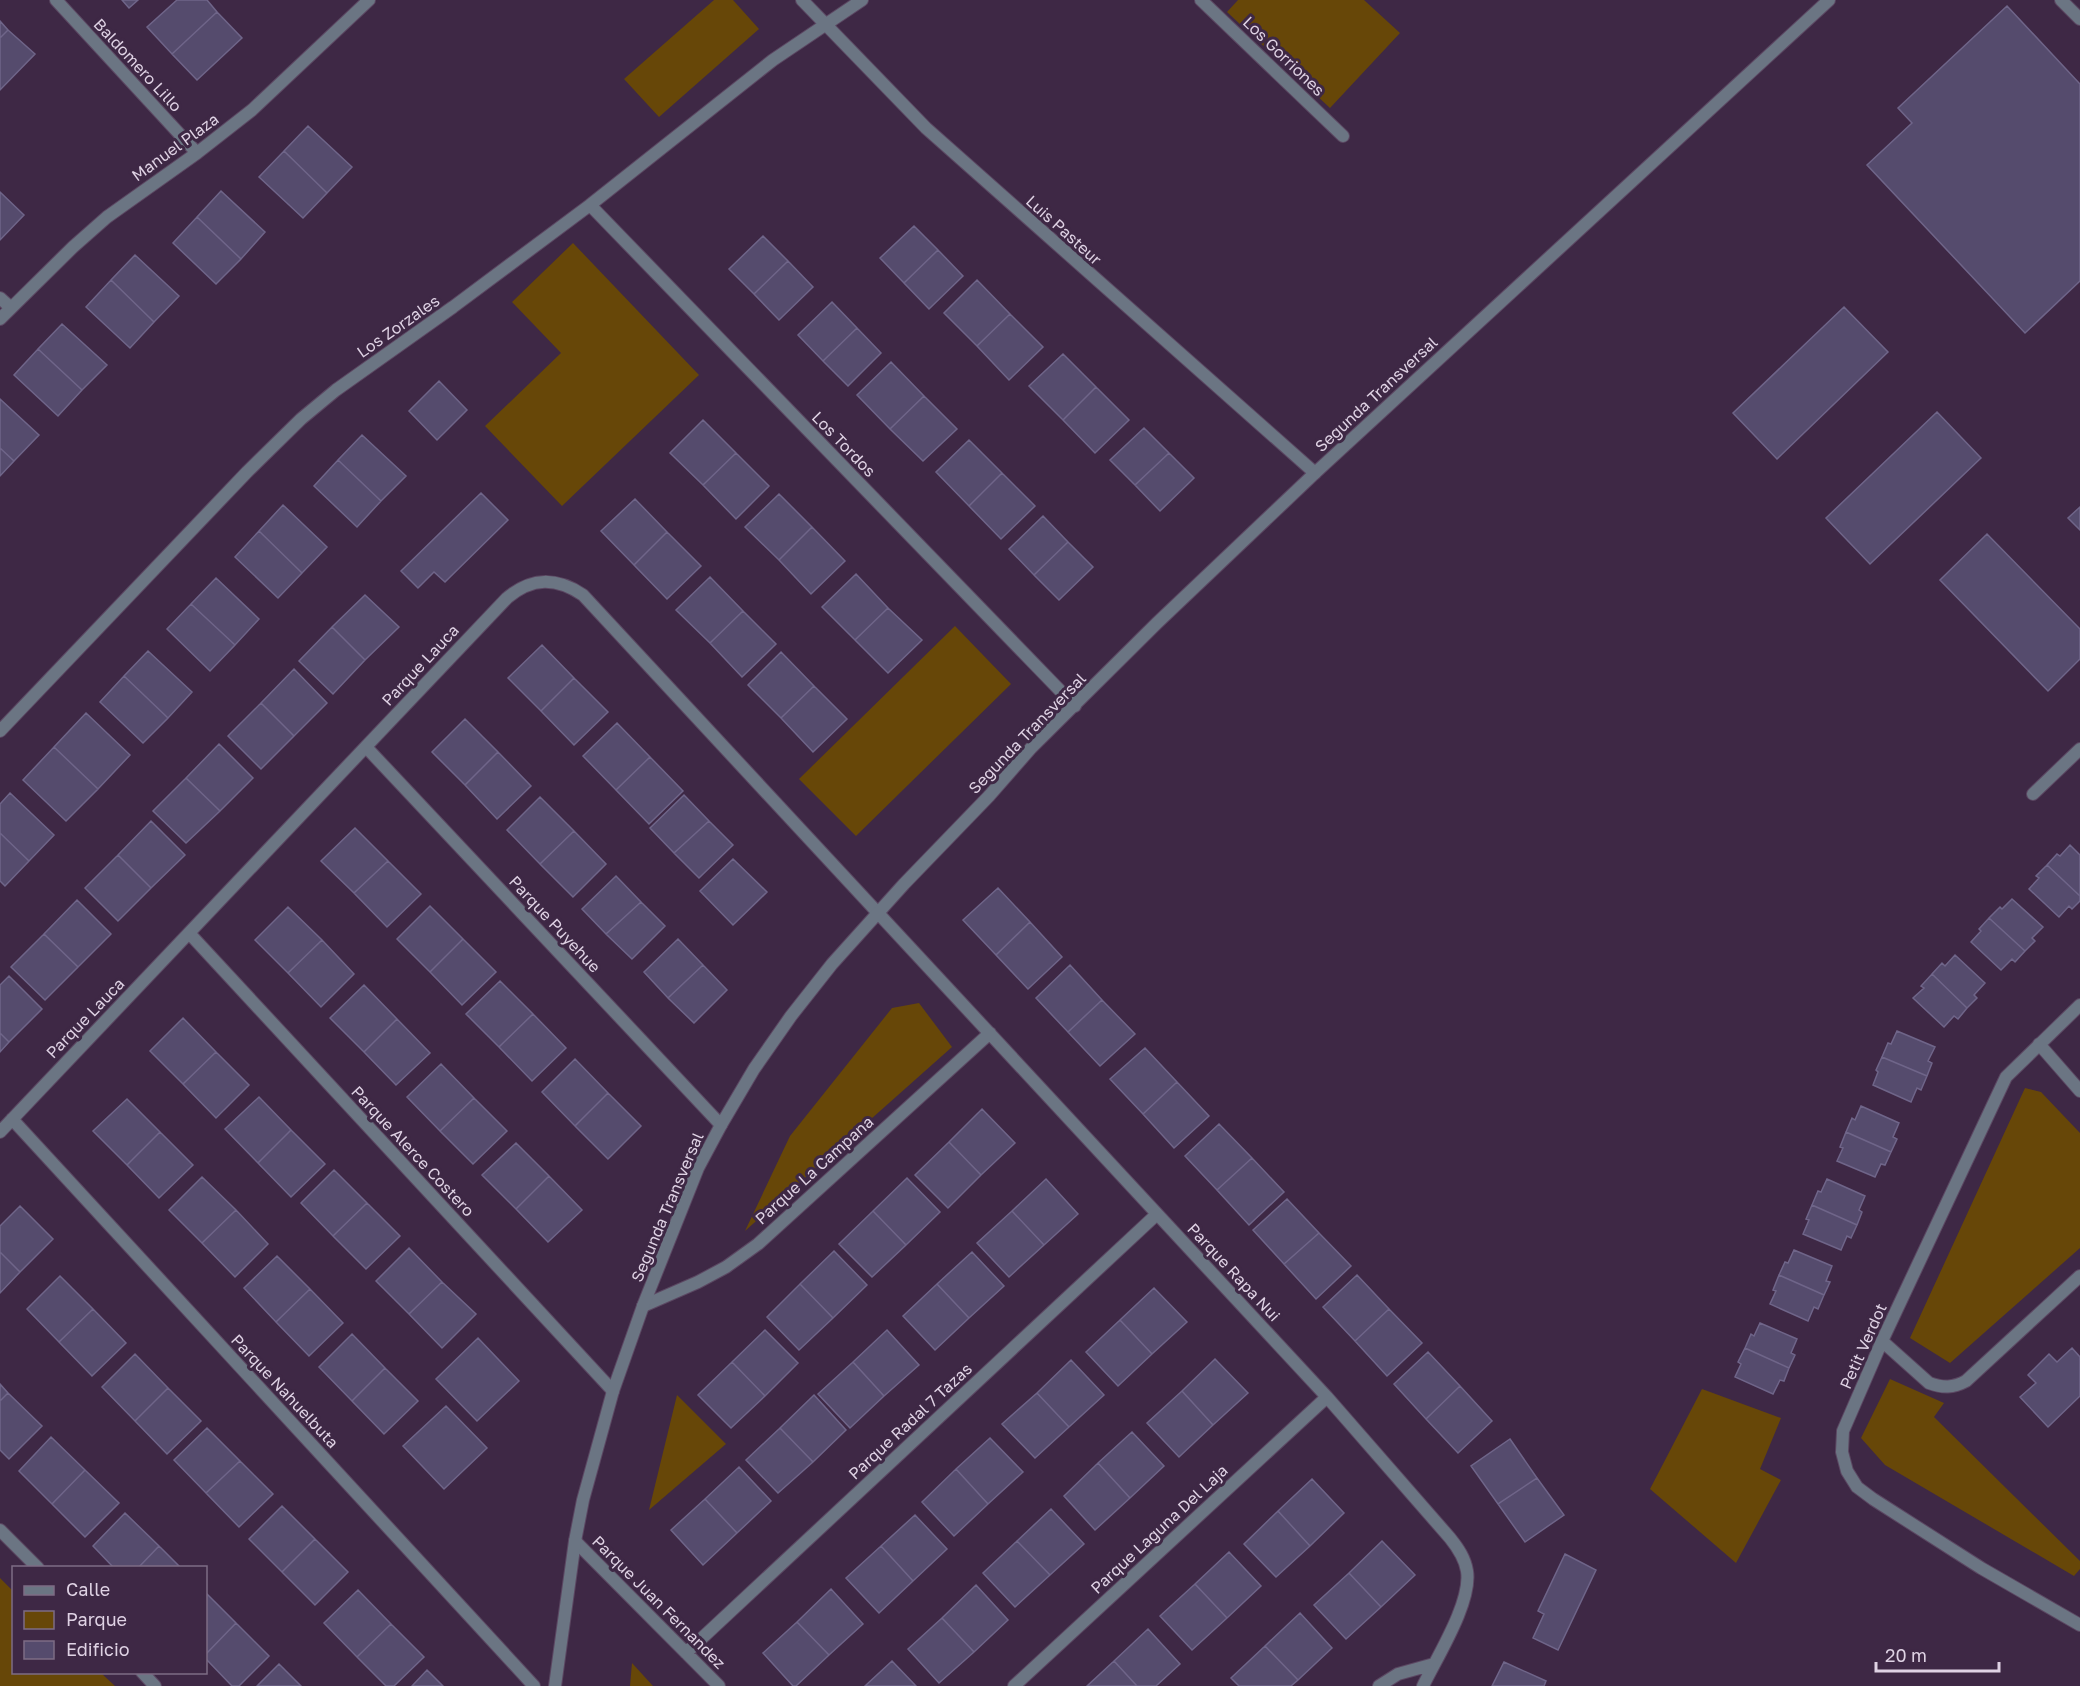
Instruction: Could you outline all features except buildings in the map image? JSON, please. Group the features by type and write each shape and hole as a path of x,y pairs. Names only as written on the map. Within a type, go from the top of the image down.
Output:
{"street":[{"name":"Baldomero Lillo","path":"56,0 197,153"},
{"name":"Manuel Plaza","path":"0,319 107,217 197,153 252,110 369,0"},
{"name":"Luis Pasteur","path":"802,0 926,128 1315,473"},
{"name":"Los Zorzales","path":"0,731 300,419 336,390 590,205 774,60 862,0"},
{"name":"Los Gorriones","path":"1201,0 1343,136"},
{"name":"Segunda Transversal","path":"555,1686 575,1541 585,1490 613,1391 643,1306 698,1168 754,1069 791,1016 832,964 1031,748 1157,623 1315,473 1829,0"},
{"path":"2061,0 2080,19"},
{"name":"Los Tordos","path":"590,205 1075,706"},
{"path":"0,298 11,308"},
{"name":"Parque Lauca","path":"0,1131 507,598 528,584 556,582 570,586 583,594 879,913"},
{"name":"Parque Puyehue","path":"366,747 721,1125"},
{"path":"2033,794 2080,749"},
{"name":"Parque Rapa Nui","path":"879,913 1327,1397 1461,1553 1467,1571 1467,1589 1462,1607 1423,1686"},
{"name":"Parque Alerce Costero","path":"189,933 613,1391"},
{"name":"Petit Verdot","path":"2080,1005 2006,1077 1882,1341 1843,1431 1842,1452 1847,1471 1857,1487 1981,1568 2080,1625"},
{"name":"Parque La Campana","path":"643,1306 726,1267 758,1244 990,1033"},
{"path":"2038,1044 2080,1091"},
{"name":"Parque Nahuelbuta","path":"12,1119 534,1686"},
{"name":"Parque Radal 7 Tazas","path":"686,1653 1157,1214"},
{"path":"1882,1341 1929,1383 1950,1387 1958,1385 1966,1381 2080,1276"},
{"name":"Parque Laguna Del Laja","path":"1014,1686 1327,1397"},
{"path":"0,1530 36,1566"},
{"name":"Parque Juan Fernandez","path":"575,1541 719,1686"},
{"path":"1379,1686 1398,1674 1434,1664"},
{"path":"144,1674 155,1686"}],"green space":[{"path":"714,0 733,0 759,29 659,117 624,79"},
{"path":"1238,0 1364,0 1400,33 1330,108 1227,12"},
{"path":"573,243 699,375 562,506 485,426 561,353 512,302"},
{"path":"955,626 1011,684 856,836 799,779"},
{"path":"919,1003 952,1047 745,1231 790,1136 892,1008"},
{"path":"2025,1088 2041,1092 2080,1133 2080,1248 1950,1363 1910,1338"},
{"path":"1890,1379 1944,1403 1934,1417 2080,1561 2080,1569 2074,1576 1885,1465 1861,1438"},
{"path":"1702,1389 1781,1418 1760,1469 1781,1480 1736,1563 1650,1489"},
{"path":"677,1395 726,1444 649,1510"},
{"path":"0,1578 12,1590 12,1674 102,1674 115,1686 0,1686"},
{"path":"632,1663 653,1686 630,1686"}]}
